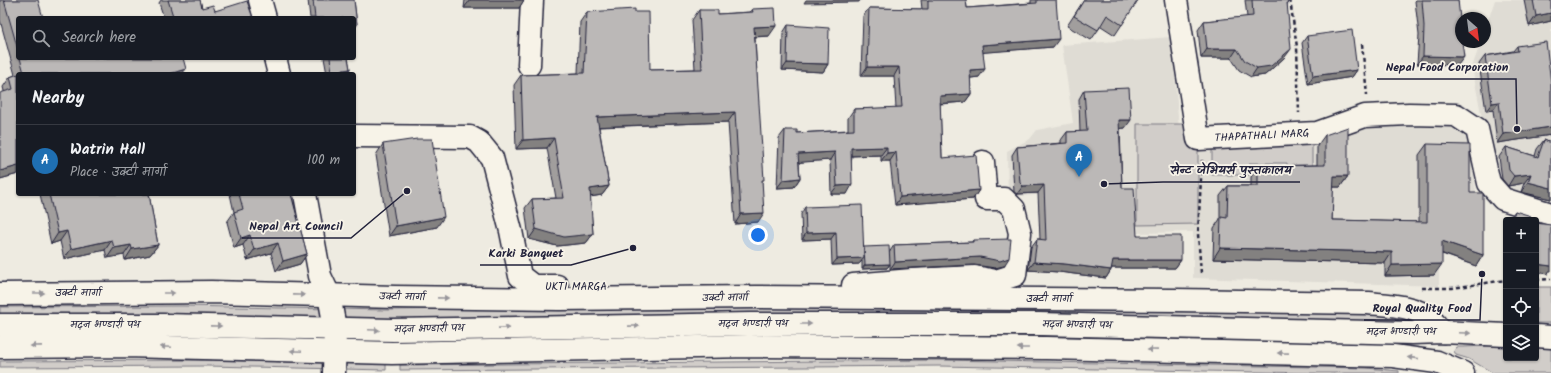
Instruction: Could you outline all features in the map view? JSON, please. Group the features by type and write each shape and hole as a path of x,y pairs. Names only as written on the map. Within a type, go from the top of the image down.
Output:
{"main road":[{"path":"260,0 264,16"},
{"path":"529,65 532,0"},
{"name":"THAPATHALI MARG","path":"1176,0 1198,139 1317,133 1366,116 1409,114 1456,115 1477,129 1489,183 1503,199 1551,214"},
{"path":"276,60 278,72"},
{"name":"UKTI MARGA","path":"356,136 470,138 479,142 492,158 511,231 520,276 533,286 832,287 946,278 975,277 996,281 1016,275 1020,233 1014,209 1004,199 986,199 983,162"},
{"path":"305,196 320,276 329,296 335,328 334,362"},
{"name":"उक्टी मार्गा","path":"0,294 211,292 329,296 551,299 764,297 1368,303 1392,305 1416,311 1429,318 1442,332"},
{"name":"मदन भण्डारी पथ","path":"0,325 163,324 393,330 750,324 1039,324 1412,333 1442,332 1503,335"},
{"path":"1539,336 1551,337"},
{"name":"मदन भण्डारी पथ","path":"0,347 126,346 334,362 392,353 748,346 1046,348 1393,356 1437,362 1463,373"}],"path":[{"path":"1290,0 1297,47 1300,134"},
{"path":"1201,273 1198,234 1201,193 1202,139"},
{"path":"1539,280 1551,280"}],"shaded area":[{"path":"1495,0 1551,0 1551,208 1496,191 1472,67 1479,48 1491,48 1491,12"},
{"path":"1172,37 1179,130 1300,134 1365,116 1453,124 1469,141 1482,234 1439,234 1439,286 1193,278 1193,232 1134,233 1132,189 1008,197 1007,151 1030,139 1037,130 1073,123 1062,45"},
{"path":"1137,124 1198,124 1198,224 1137,225"},
{"path":"1312,133 1312,171 1287,171 1287,163 1250,163 1250,175 1212,175 1212,134"},
{"path":"1539,287 1551,287 1551,323 1539,323"},
{"path":"785,305 1398,312 1398,321 784,314 399,319 182,315 0,316 0,307 182,306 385,310"},
{"path":"1539,344 1551,344 1551,373 1493,373 1469,359 1456,355 1454,351 1457,347 1503,345 1503,361 1539,361"},
{"path":"207,360 386,364 386,370 207,366 0,367 0,361"},
{"path":"939,360 1366,368 1399,371 1399,373 1310,373 939,366 400,370 400,365"}],"building":[{"path":"4,0 38,0 42,16 16,16 16,43"},
{"path":"168,0 200,0 202,8 213,5 215,11 247,1 252,16 173,16"},
{"path":"313,0 354,0 356,16 315,16"},
{"path":"928,0 966,0 967,8 1037,3 1037,0 1056,0 1059,39 982,45 985,69 970,70 971,94 940,96 942,158 976,155 979,190 900,197 896,152 887,153 887,147 851,148 852,185 837,186 835,152 798,154 800,178 783,180 785,130 797,130 797,133 854,130 854,109 902,107 899,67 867,67 869,8 928,9"},
{"path":"1084,0 1138,0 1122,25 1107,15 1098,30 1074,16"},
{"path":"1252,0 1289,0 1289,2 1287,2 1291,49 1271,66 1257,68 1245,61 1237,49 1207,49 1204,21 1253,16"},
{"path":"1422,0 1458,0 1459,12 1455,12 1455,48 1463,48 1464,57 1423,56 1424,26"},
{"path":"1533,0 1551,0 1551,13 1536,16"},
{"path":"775,8 776,26 754,27 764,180 762,180 764,213 741,214 735,112 597,117 609,186 590,189 593,234 564,237 536,229 532,199 564,198 554,138 523,140 521,75 584,73 587,12 635,9 635,12 649,12 650,70 702,69 699,10 718,10 718,14 753,12 752,9"},
{"path":"788,25 829,28 828,64 787,63"},
{"path":"1352,30 1357,70 1313,76 1307,36"},
{"path":"1546,42 1551,83 1551,127 1503,134 1499,102 1492,103 1485,56 1518,51 1517,46"},
{"path":"21,60 184,60 186,69 176,72 24,72"},
{"path":"330,60 348,60 350,69 332,72"},
{"path":"16,75 16,167 0,171 0,93 13,89 10,77"},
{"path":"1129,88 1131,120 1119,120 1122,188 1134,188 1137,236 1181,236 1181,260 1113,260 1111,270 1065,264 1034,262 1037,239 1046,240 1044,185 1023,186 1020,183 1017,147 1067,143 1067,132 1087,131 1084,90"},
{"path":"1348,127 1348,176 1334,176 1332,220 1427,222 1427,144 1470,145 1470,193 1483,193 1483,255 1442,241 1442,264 1392,265 1392,252 1220,248 1221,217 1227,218 1228,186 1258,186 1258,166 1325,165 1325,135"},
{"path":"417,139 432,139 444,217 396,226 383,144"},
{"path":"1544,140 1551,143 1551,188 1528,182 1531,174 1514,176 1509,170 1506,147 1538,157"},
{"path":"49,196 149,196 158,245 132,249 131,245 114,248 112,240 71,249 67,231 58,233"},
{"path":"240,196 292,196 307,254 283,261 278,243 254,250 250,235 241,238 234,212 243,209"},
{"path":"862,205 864,258 837,259 836,232 806,233 805,207"},
{"path":"1515,211 1531,216 1531,217 1513,217"},
{"path":"1539,223 1551,225 1551,266 1539,264"},
{"path":"1011,239 1009,258 1000,261 980,257 895,262 894,245"},
{"path":"889,246 890,264 865,265 864,247"}],"place":[{"name":"Nepal Food Corporation","path":"1517,129"},
{"name":"Watrin Hall","path":"1079,177"},
{"name":"सेन्ट जेभियर्स पुस्तकालय","path":"1104,184"},
{"name":"Nepal Art Council","path":"407,191"},
{"name":"Karki Banquet","path":"633,248"},
{"name":"Royal Quality Food","path":"1482,274"}]}
